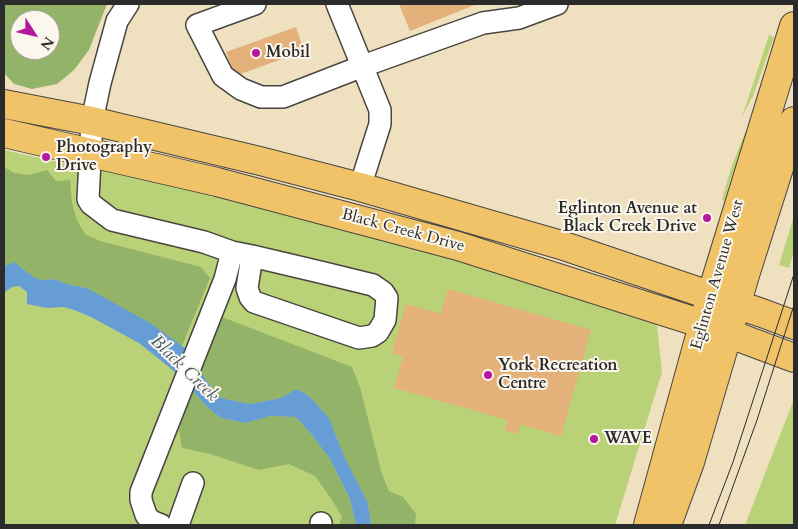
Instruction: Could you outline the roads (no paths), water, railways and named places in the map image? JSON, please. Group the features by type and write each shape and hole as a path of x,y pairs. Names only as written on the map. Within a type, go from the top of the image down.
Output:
{"main road":[{"name":"Eglinton Avenue West","path":"667,525 690,462 715,328 711,296 794,26"},
{"name":"Black Creek Drive","path":"4,104 92,121 260,161 360,188 561,245 794,325"},
{"name":"Eglinton Avenue West","path":"648,525 715,328 736,304 794,122"},
{"name":"Black Creek Drive","path":"4,133 217,182 458,246 715,328 794,358"}],"street":[{"path":"128,4 117,21 92,121 88,199 103,215 112,220 204,242 232,252 252,256 372,285 383,292 387,298 386,314 381,327 372,336 353,337 254,302 247,288 252,256"},
{"path":"255,4 196,25 223,76 241,89 261,97 283,97 483,23 519,18 558,4"},
{"path":"337,4 364,66 380,110 381,118 360,188"},
{"path":"161,525 151,521 142,507 141,492 225,279 232,252"},
{"path":"178,525 193,483"}],"water":[{"name":"Black Creek","path":"14,262 35,278 42,280 54,279 70,285 87,288 150,323 185,348 216,394 222,398 250,404 281,398 296,389 303,392 329,418 345,458 368,503 371,525 356,525 350,499 330,459 296,417 271,416 245,423 221,418 208,408 169,367 139,343 74,310 64,307 47,308 27,304 27,292 19,286 12,287 4,293 4,266"}],"tram line":[{"path":"709,525 733,462 794,274"},
{"path":"719,525 757,420 794,305"}],"place":[{"name":"Mobil","path":"256,53"},
{"name":"Photography Drive","path":"46,157"},
{"name":"Eglinton Avenue at Black Creek Drive","path":"707,218"},
{"name":"York Recreation Centre","path":"488,375"},
{"name":"WAVE","path":"594,439"}]}
